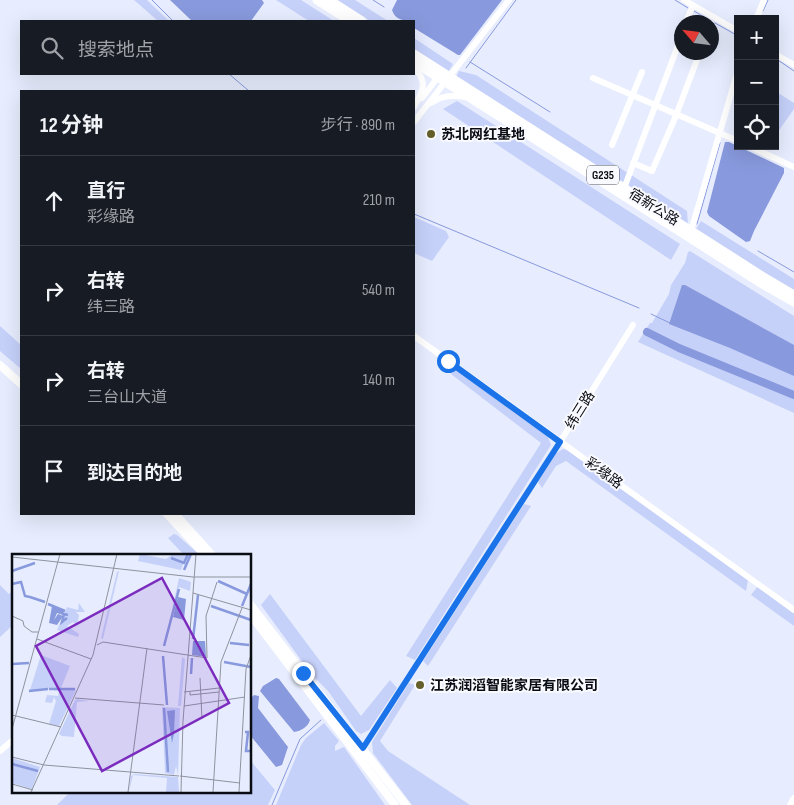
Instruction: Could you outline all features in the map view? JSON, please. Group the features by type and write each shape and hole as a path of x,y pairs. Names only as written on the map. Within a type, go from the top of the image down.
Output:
{"highway":[{"path":"317,0 348,20"},
{"path":"329,0 360,20"},
{"name":"宿新公路","path":"415,55 470,98 794,295"},
{"name":"宿新公路","path":"415,63 444,78 623,191 759,282 794,302"}],"main road":[{"path":"0,359 20,377"},
{"path":"0,365 20,383"},
{"path":"167,515 204,554"},
{"path":"176,515 211,554"},
{"path":"251,605 406,805"},
{"path":"251,615 395,805"}],"street":[{"path":"415,108 444,78 509,0"},
{"path":"684,0 706,15"},
{"path":"758,15 764,0"},
{"path":"689,15 693,5"},
{"path":"719,23 734,29"},
{"path":"623,191 674,56"},
{"path":"779,56 794,65"},
{"path":"634,163 652,171 697,60"},
{"path":"415,69 423,82 415,107"},
{"path":"612,145 642,72"},
{"path":"415,122 444,78"},
{"path":"593,78 734,139"},
{"path":"691,231 734,83"},
{"path":"415,122 431,103 437,99 448,95 470,98"},
{"path":"758,150 794,167"},
{"name":"纬三路","path":"363,748 633,325"},
{"name":"彩缘路","path":"415,337 794,610"},
{"path":"0,751 12,741"},
{"path":"790,805 794,798"}],"shaded area":[{"path":"134,0 147,0 168,20 157,20"},
{"path":"276,0 301,0 332,20 307,20"},
{"path":"337,0 355,0 386,20 368,20"},
{"path":"415,39 453,64 448,72 415,51"},
{"path":"459,71 476,75 687,211 688,225 456,77"},
{"path":"779,94 794,103 794,109 779,130"},
{"path":"457,101 680,244 671,260 443,109"},
{"path":"415,217 446,231 449,237 432,261 415,253"},
{"path":"701,221 794,279 794,292 696,229"},
{"path":"690,251 794,316 794,413 638,342 669,294 671,285"},
{"path":"0,326 20,344 20,368 0,351"},
{"path":"454,371 458,371 548,437 551,445 415,660 406,656 541,443 451,374"},
{"path":"563,449 748,580 746,591 566,461 556,466 542,488 538,482 555,454"},
{"path":"524,504 531,506 428,666 423,661"},
{"path":"174,534 177,535 199,554 183,554 168,538"},
{"path":"0,585 9,594 12,591 12,626 0,637"},
{"path":"758,586 794,613 794,626 751,595"},
{"path":"270,594 361,716 390,680 397,688 369,730 361,734 356,731 328,691 312,675 261,605"},
{"path":"409,683 415,685 380,741 388,751 470,805 412,805 373,753 372,742"},
{"path":"324,723 339,741 335,746 335,751 344,747 385,805 276,805 301,745 306,738"},
{"path":"251,761 275,790 268,805 57,805 70,792 251,792"}],"water":[{"path":"170,0 262,0 264,3 252,20 191,20"},
{"path":"397,0 502,0 460,55 415,29 415,20 398,18 392,10"},
{"path":"725,142 734,144 734,150 746,150 784,168 784,173 750,241 746,242 709,216 707,212"},
{"path":"682,285 794,345 794,376 669,324"},
{"path":"276,678 279,679 310,720 308,725 302,730 294,732 260,691 263,686"},
{"path":"254,695 259,696 258,708 288,747 282,765 276,767 251,736 251,698"}],"waterway":[{"path":"152,0 172,20"},
{"path":"373,0 384,7"},
{"path":"466,68 516,0"},
{"path":"675,0 688,8"},
{"path":"763,11 768,0"},
{"path":"694,11 701,15"},
{"path":"719,25 734,34"},
{"path":"778,60 794,71"},
{"path":"470,62 550,112"},
{"path":"230,75 248,90"},
{"path":"697,224 720,143"},
{"path":"415,214 639,308"},
{"path":"758,251 794,272"},
{"path":"651,314 670,323"},
{"path":"647,332 679,348 794,395"},
{"path":"272,805 300,739 321,720"}],"place":[{"name":"苏北网红基地","path":"431,134"},
{"name":"江苏润滔智能家居有限公司","path":"420,685"}],"route":[{"path":"303,673 363,748 560,442 448,361"}]}
